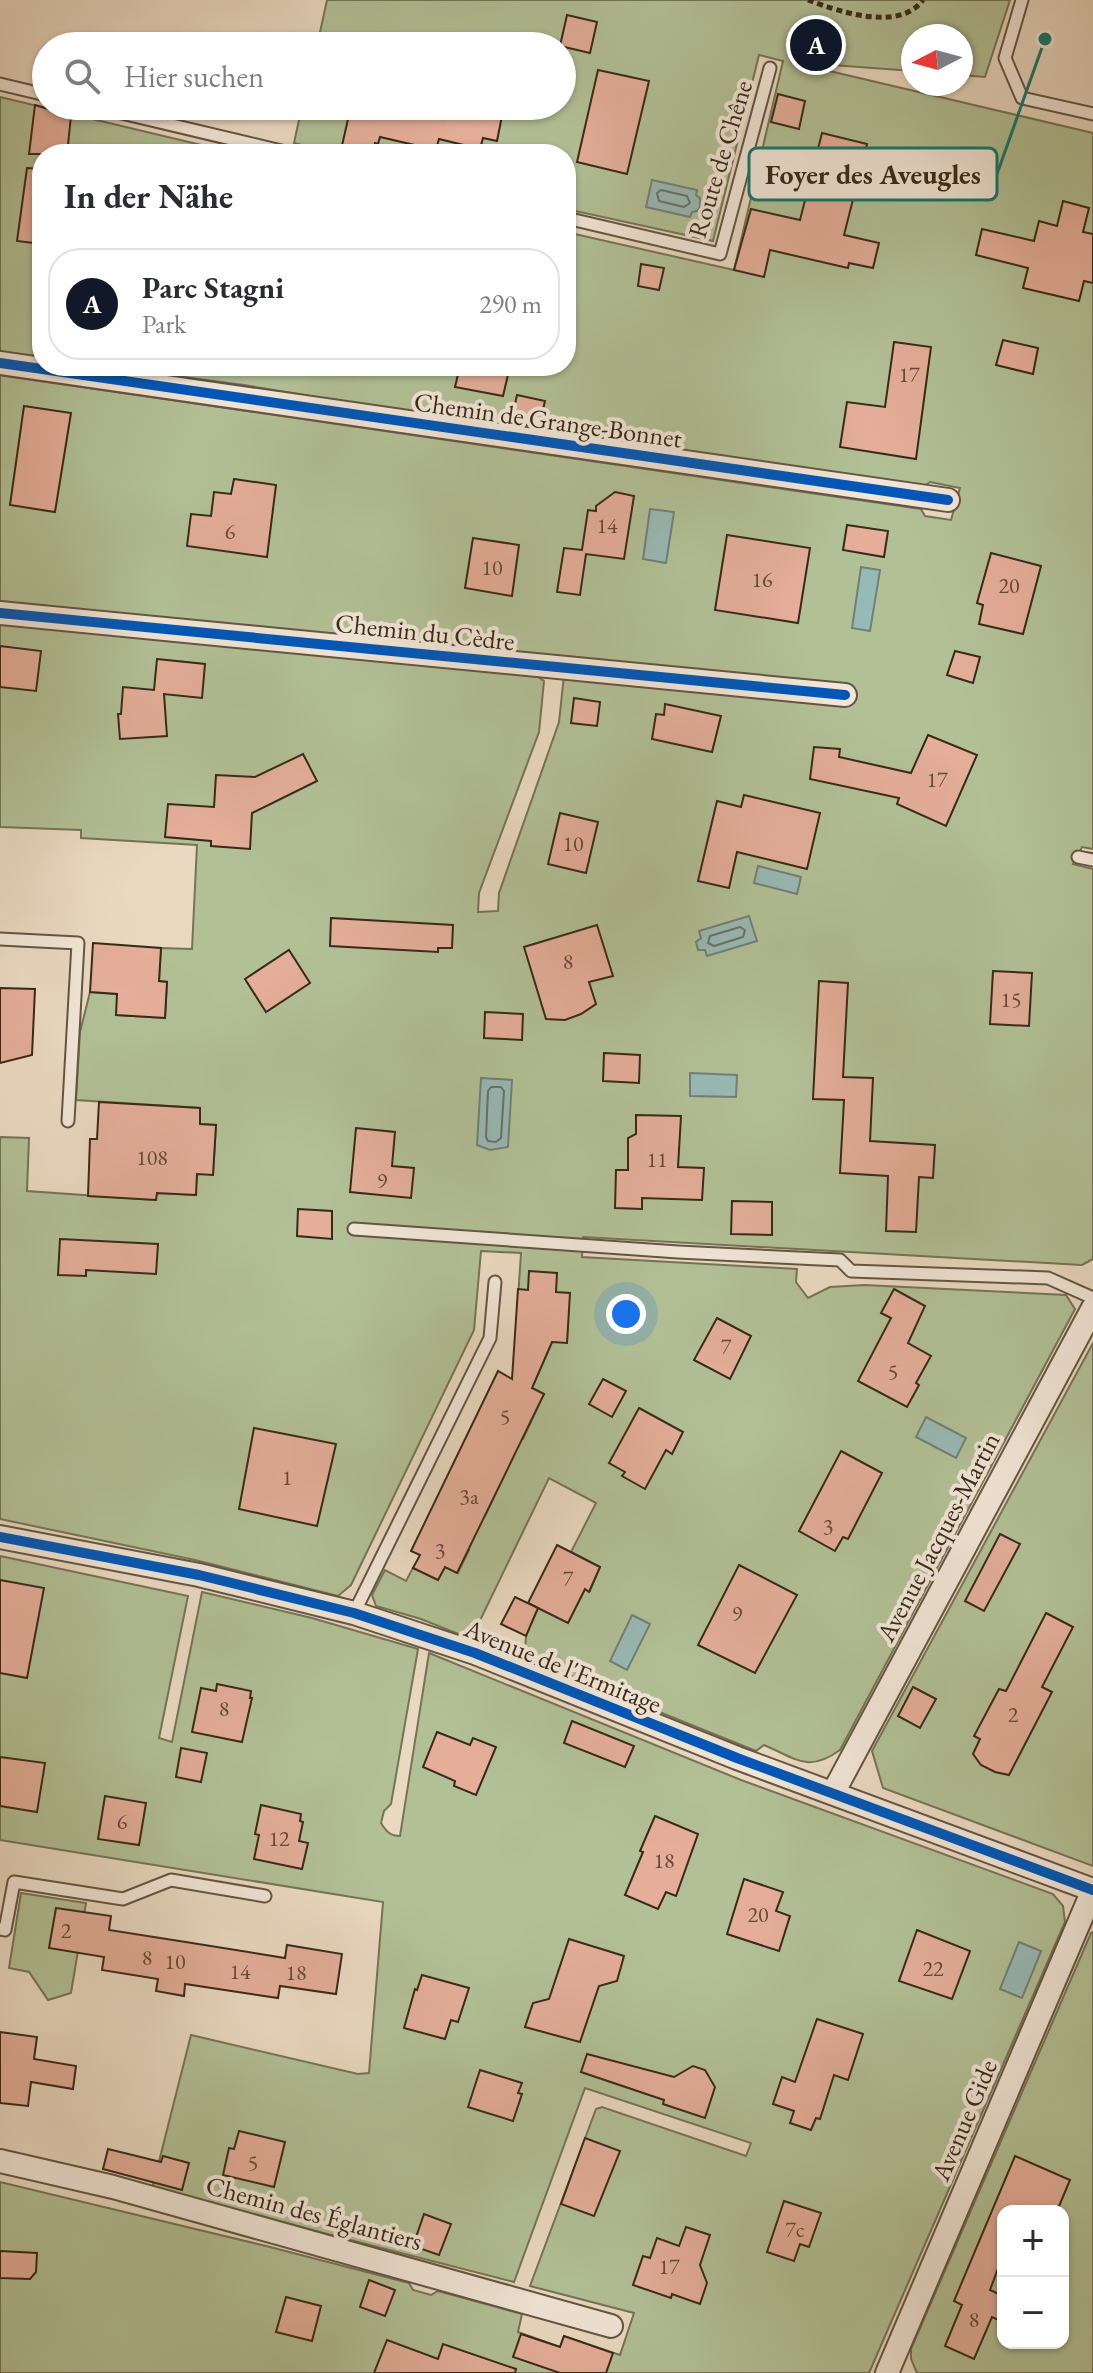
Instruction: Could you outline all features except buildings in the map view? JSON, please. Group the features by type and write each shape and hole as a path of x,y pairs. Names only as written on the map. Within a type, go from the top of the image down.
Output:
{"street":[{"name":"Chemin de Grange-Bonnet","path":"0,363 32,368"},
{"name":"Chemin de Grange-Bonnet","path":"90,376 948,500"},
{"name":"Chemin du Cèdre","path":"0,613 845,695"},
{"name":"Avenue Jacques-Martin","path":"833,1793 1093,1308"},
{"name":"Avenue de l'Ermitage","path":"0,1537 199,1575 354,1613 475,1653 737,1758 1093,1890"},
{"name":"Avenue Gide","path":"887,2373 1093,1890"},
{"name":"Chemin des Églantiers","path":"0,2161 113,2187 611,2326"}],"lane":[{"path":"1022,0 1005,58 1022,98 1093,114"},
{"name":"Route de Chêne","path":"576,220 720,254 770,68"},
{"path":"0,84 32,92"},
{"path":"151,120 252,144"},
{"path":"1078,857 1093,860"},
{"path":"0,939 78,943 68,1121"},
{"path":"354,1229 840,1260 851,1271 1048,1278 1093,1298"},
{"path":"354,1613 490,1338 495,1282"},
{"path":"0,1929 5,1930 14,1882 123,1899 171,1880 265,1896"}],"path":[{"path":"808,0 837,11 891,18 917,8 923,0"}],"green space":[{"path":"327,0 1010,0 985,77 973,76 973,24 901,24 901,70 791,62 901,88 901,96 936,96 1093,133 1093,849 1082,847 1073,864 1093,869 1093,1259 1082,1265 583,1237 582,1257 797,1269 796,1282 808,1298 830,1287 864,1285 1066,1295 1075,1309 840,1750 819,1761 794,1759 764,1745 756,1751 533,1661 525,1651 526,1636 538,1608 568,1623 585,1589 590,1591 600,1567 571,1552 596,1503 549,1478 471,1639 421,1619 376,1606 372,1595 385,1570 406,1581 413,1568 438,1580 445,1567 458,1573 469,1550 456,1544 472,1511 485,1516 514,1455 502,1449 510,1433 523,1439 544,1394 532,1388 552,1342 567,1342 568,1318 517,1314 521,1253 481,1251 474,1330 351,1585 338,1596 195,1560 0,1519 0,1137 29,1138 27,1191 155,1200 157,1193 195,1195 197,1174 213,1174 216,1125 200,1124 200,1108 76,1100 80,1032 90,992 117,994 117,1015 165,1018 167,982 159,981 161,948 192,949 197,845 81,838 81,830 0,827 0,618 528,670 544,681 539,732 479,893 478,912 498,911 499,893 559,722 564,675 849,703 851,689 0,604 0,375 921,509 925,516 951,520 960,488 930,482 924,486 176,376 576,376 576,234 734,270 783,61 759,55 713,241 576,211 576,144 294,143 299,120 576,120 576,32 320,32"},
{"path":"0,97 32,105 32,120 96,120 197,144 32,144 32,356 0,351"},
{"path":"1093,1343 1093,1866 883,1788 872,1751"},
{"path":"0,1556 188,1596 159,1738 172,1742 202,1592 312,1618 418,1649 391,1804 384,1811 381,1823 394,1835 400,1836 429,1653 741,1780 1053,1894 1063,1906 1065,1922 869,2373 0,2373 0,2182 409,2283 413,2290 431,2295 438,2291 522,2314 518,2332 560,2347 564,2336 620,2355 634,2313 530,2286 596,2109 602,2107 746,2156 751,2143 585,2088 514,2282 152,2189 191,2035 358,2074 369,2073 383,1902 0,1840"},
{"path":"21,1893 86,1903 71,1993 48,2000 29,1972 9,1968"},
{"path":"1093,1932 1093,2373 917,2373 911,2359 911,2349"}],"water":[{"path":"652,180 697,190 700,207 690,217 646,207"},
{"path":"650,509 674,512 666,563 643,559"},
{"path":"861,567 880,570 870,631 852,628"},
{"path":"758,866 801,877 797,894 754,883"},
{"path":"749,916 757,941 707,956 705,950 698,950 696,942 701,938 699,931"},
{"path":"690,1073 737,1075 736,1097 690,1096"},
{"path":"481,1078 512,1080 508,1147 490,1150 477,1145"},
{"path":"926,1417 966,1438 956,1458 916,1437"},
{"path":"632,1615 650,1624 627,1670 610,1661"},
{"path":"1019,1942 1041,1951 1022,1998 1000,1989"}],"cycle path":[{"path":"0,363 32,368"},
{"path":"90,376 948,500"},
{"path":"0,613 845,695"},
{"path":"0,1537 199,1575 354,1613 475,1653 737,1758 1093,1890"}],"place":[{"name":"Foyer des Aveugles","path":"1045,39"},
{"name":"Parc Stagni","path":"816,45"}]}
